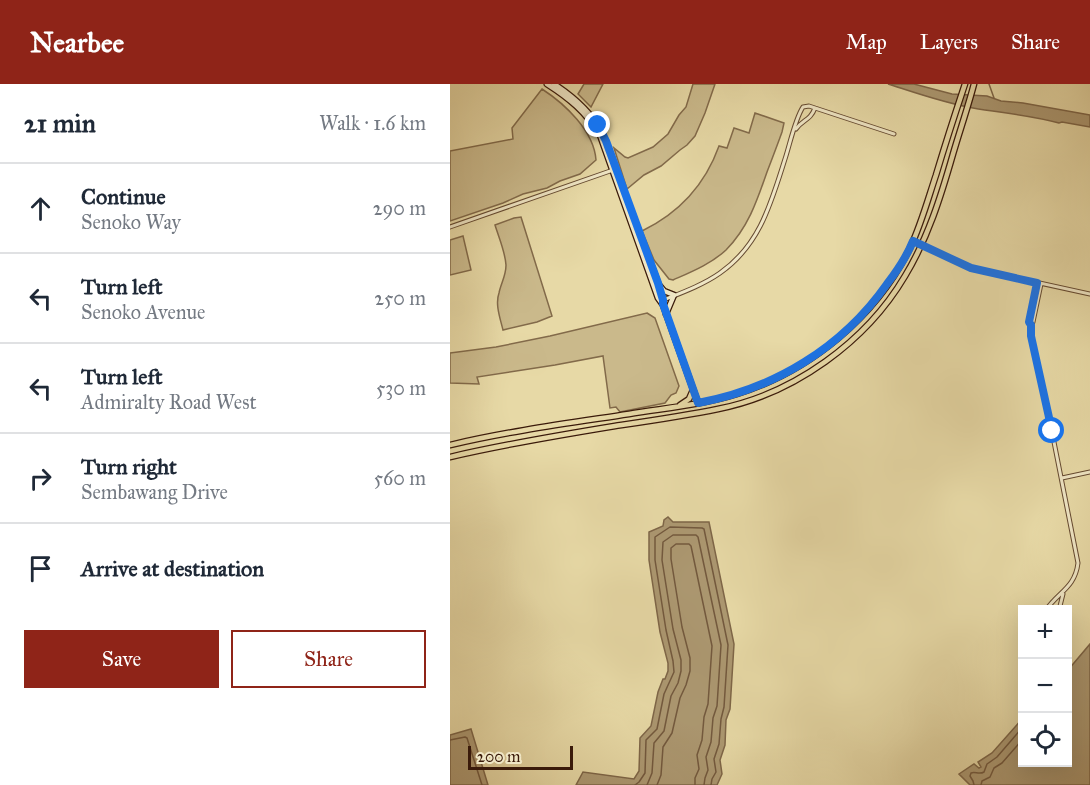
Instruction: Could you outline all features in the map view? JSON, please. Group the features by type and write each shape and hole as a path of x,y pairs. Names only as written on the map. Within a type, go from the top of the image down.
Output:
{"main road":[{"path":"547,84 568,98 588,117 600,135 658,283 662,302"},
{"path":"554,84 572,95 582,105 595,120 606,141 614,170 698,403 701,408 710,411"},
{"path":"450,457 515,442 735,405 771,392 804,375 841,350 888,300 906,275 921,245 943,188 973,84"},
{"path":"450,445 571,423 678,407 736,394 788,372 820,353 851,327 872,304 897,269 913,241 964,86"},
{"path":"658,283 664,291 674,295 666,314"},
{"path":"678,407 689,399 693,390"}],"street":[{"path":"662,302 718,275 750,243 767,215 803,107 815,108 894,134"},
{"path":"795,130 810,117 815,108"},
{"path":"450,227 614,170"},
{"path":"913,241 971,268 1090,294"},
{"path":"1039,284 1031,325 1033,344 1062,478 1077,563 1076,574 1072,582 1050,605"},
{"path":"1062,478 1090,472"},
{"path":"1060,605 1063,592"}],"shaded area":[{"path":"584,84 603,84 591,107 578,94"},
{"path":"693,84 715,84 695,136 661,166 644,175 627,189 614,148 628,158 653,147 668,134 686,107"},
{"path":"542,89 560,102 577,119 590,139 596,160 580,174 547,188 523,194 450,221 450,151 513,139 512,128"},
{"path":"755,113 784,123 751,214 734,242 720,255 694,271 673,280 669,279 654,260 642,231 668,216 689,196 706,173 719,146 727,148 734,128 749,133"},
{"path":"521,217 552,316 503,330 498,311 498,297 506,265 495,225"},
{"path":"463,236 471,270 450,275 450,240"},
{"path":"647,313 655,318 679,386 676,393 671,395 665,403 620,412 616,407 610,408 603,356 477,377 479,384 450,383 450,353 496,347"}],"water":[{"path":"888,84 914,84 952,94 987,96 1001,101 1090,115 1090,127 962,106"},
{"path":"668,517 673,522 709,522 734,644 730,709 726,720 725,745 720,760 722,774 717,785 576,785 583,772 634,779 639,771 640,738 651,726 658,692 668,671 649,560 649,532 663,526 664,520"},
{"path":"1090,644 1090,785 970,785 959,774 974,764 981,767 978,762 992,753 1018,724 1018,767 1072,767 1072,665"},
{"path":"471,729 488,785 450,785 450,735"}],"waterway":[{"path":"989,84 994,98"}],"route":[{"path":"598,125 658,283 663,304 698,403 757,387 820,353 851,327 872,304 904,259 913,241 971,268 1037,283 1029,322 1052,431"}]}
